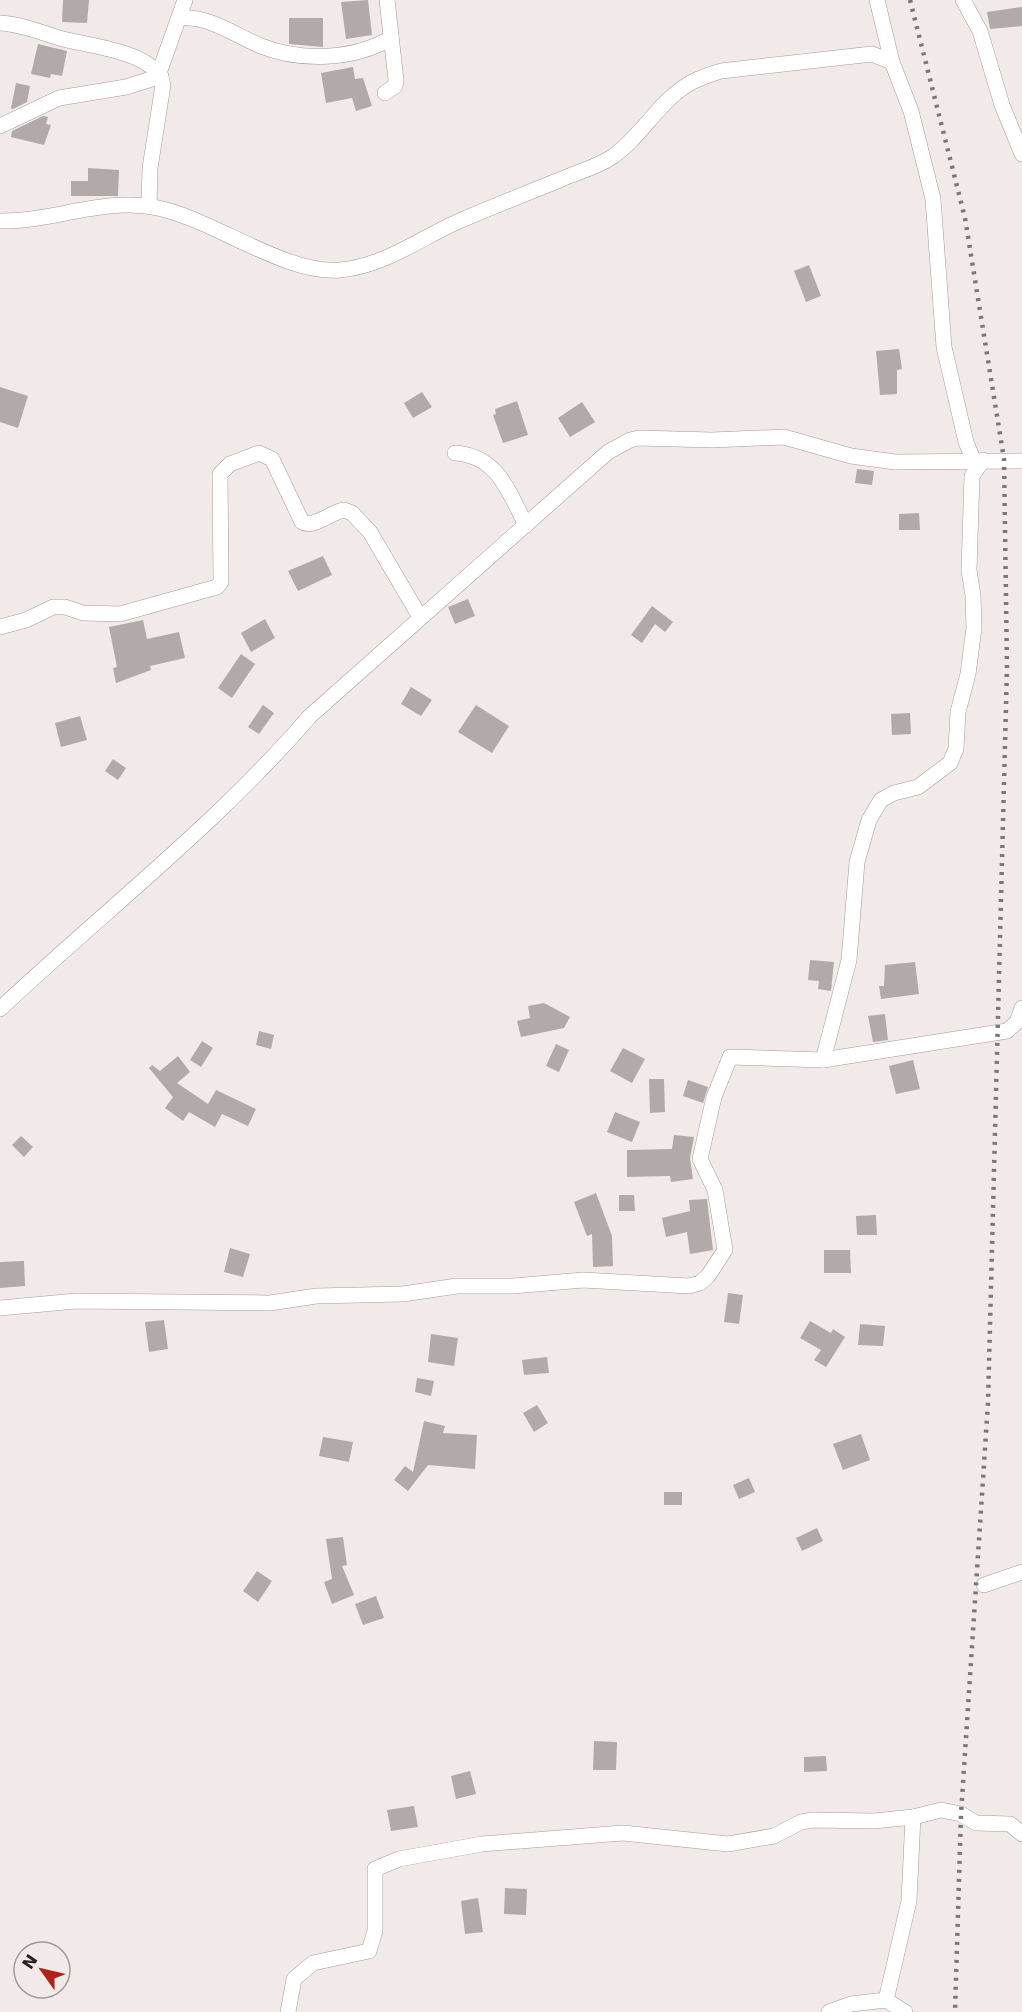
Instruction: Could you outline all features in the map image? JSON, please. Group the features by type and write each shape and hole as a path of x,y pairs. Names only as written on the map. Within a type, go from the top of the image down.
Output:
{"street":[{"path":"160,75 185,0"},
{"path":"385,93 396,86 387,0"},
{"path":"878,0 892,62 911,111 933,199 944,347 966,442 978,460"},
{"path":"963,0 983,40 1002,105 1022,154"},
{"path":"180,18 204,19 260,46 304,56 362,51 378,46 391,38"},
{"path":"0,22 120,52 145,63 160,75 163,85 150,168 149,206"},
{"path":"0,221 22,222 120,204 149,206 171,210 295,264 317,270 341,270 384,260 456,223 601,163 625,146 685,86 700,78 721,71 872,54 892,62"},
{"path":"0,126 59,98 126,87 160,75"},
{"path":"0,1009 204,826 269,762 310,716 608,452 639,438 712,440 784,437 851,456 895,462 1022,461"},
{"path":"0,627 26,620 53,607 65,607 83,614 120,614 173,597 217,587 221,582 220,474 230,464 259,453 272,459 302,522 313,524 332,512 344,510 362,522 420,617"},
{"path":"455,453 475,456 490,465 508,491 526,525"},
{"path":"823,1060 849,960 857,862 869,820 881,800 894,793 918,787 950,763 956,749 958,712 968,674 974,628 969,570 972,476 978,460"},
{"path":"0,1308 76,1301 270,1303 316,1296 403,1294 457,1286 513,1286 583,1280 689,1286 700,1283 725,1250 715,1190 700,1159 701,1146 725,1065 730,1057 823,1060 1007,1032 1017,1022 1022,1008"},
{"path":"984,1585 1022,1572"},
{"path":"288,2012 294,1979 313,1963 369,1951 375,1931 375,1869 399,1859 482,1844 623,1833 728,1844 774,1836 801,1822 813,1820 874,1821 913,1817 941,1810 961,1814 976,1823 1011,1824 1022,1834"},
{"path":"886,2000 909,1901 913,1817"},
{"path":"829,2012 851,2004 886,2000 905,2012"}],"building":[{"path":"63,0 89,0 87,23 62,22"},
{"path":"368,0 372,35 346,39 341,2"},
{"path":"1022,7 1022,26 990,29 987,12"},
{"path":"289,18 323,18 323,47 289,44"},
{"path":"38,44 67,51 62,76 51,74 50,78 31,74"},
{"path":"353,67 355,79 363,78 372,106 356,111 352,98 326,103 321,73"},
{"path":"16,83 30,86 27,102 13,109 11,108"},
{"path":"43,116 48,117 46,124 51,125 44,145 11,137 12,131"},
{"path":"88,168 119,170 118,196 71,196 71,181 88,181"},
{"path":"809,265 821,296 806,302 794,271"},
{"path":"899,349 902,369 897,370 897,394 880,395 876,351"},
{"path":"0,387 28,396 18,428 0,422"},
{"path":"422,392 432,407 413,418 404,403"},
{"path":"517,401 528,435 503,443 493,415 496,414 495,409"},
{"path":"582,402 595,422 570,437 558,418"},
{"path":"857,469 874,471 872,485 855,483"},
{"path":"919,513 920,530 899,530 899,514"},
{"path":"323,556 332,575 298,591 288,571"},
{"path":"468,599 475,616 455,624 448,607"},
{"path":"652,606 673,622 665,632 655,624 642,643 631,635"},
{"path":"265,619 275,638 251,652 241,633"},
{"path":"143,620 147,639 179,632 185,658 150,666 151,670 116,683 113,668 117,667 109,627"},
{"path":"241,654 255,664 232,698 218,688"},
{"path":"411,687 432,700 421,716 401,704"},
{"path":"263,705 274,713 259,734 248,727"},
{"path":"476,705 509,726 492,753 458,732"},
{"path":"910,713 911,734 892,735 891,714"},
{"path":"80,716 87,740 61,747 55,723"},
{"path":"113,759 126,768 118,780 105,771"},
{"path":"810,960 834,962 831,991 818,989 819,981 808,980"},
{"path":"915,962 919,994 881,999 879,986 884,986 885,965"},
{"path":"544,1003 570,1017 564,1028 521,1037 517,1021 530,1018 528,1006"},
{"path":"885,1014 888,1040 873,1042 868,1016"},
{"path":"259,1031 274,1035 271,1049 256,1045"},
{"path":"202,1041 213,1048 201,1067 190,1060"},
{"path":"556,1044 569,1050 559,1072 546,1066"},
{"path":"623,1048 645,1059 632,1083 610,1071"},
{"path":"178,1056 190,1072 177,1083 208,1104 216,1090 256,1109 248,1126 222,1114 215,1127 189,1112 183,1121 165,1108 173,1097 149,1068 152,1065 160,1071"},
{"path":"913,1060 920,1089 896,1094 889,1066"},
{"path":"649,1079 664,1079 665,1112 650,1113"},
{"path":"688,1080 708,1087 703,1103 683,1096"},
{"path":"615,1112 640,1122 632,1142 607,1132"},
{"path":"674,1135 694,1137 690,1158 693,1179 671,1182 670,1176 627,1177 627,1150 672,1149"},
{"path":"21,1136 33,1147 24,1157 12,1145"},
{"path":"596,1193 612,1236 613,1266 593,1267 592,1234 587,1236 574,1202"},
{"path":"619,1195 634,1195 635,1211 619,1211"},
{"path":"707,1199 713,1250 690,1254 687,1232 666,1237 662,1218 690,1211 689,1200"},
{"path":"876,1215 877,1235 857,1235 856,1216"},
{"path":"230,1248 250,1254 243,1277 224,1272"},
{"path":"824,1250 850,1250 851,1273 824,1273"},
{"path":"24,1261 25,1286 0,1288 0,1262"},
{"path":"728,1293 743,1295 739,1324 724,1322"},
{"path":"164,1320 168,1349 149,1352 145,1322"},
{"path":"810,1321 831,1333 833,1329 845,1337 826,1367 814,1360 821,1350 800,1338"},
{"path":"860,1324 885,1326 883,1346 858,1345"},
{"path":"431,1334 458,1338 454,1366 428,1362"},
{"path":"547,1357 549,1373 524,1375 522,1360"},
{"path":"417,1378 434,1381 431,1396 415,1392"},
{"path":"537,1405 548,1423 534,1432 523,1413"},
{"path":"424,1421 445,1426 443,1433 477,1435 475,1469 428,1465 408,1491 394,1480 405,1466 413,1472"},
{"path":"861,1434 870,1460 843,1470 833,1444"},
{"path":"323,1437 353,1442 349,1462 319,1456"},
{"path":"749,1478 755,1492 739,1499 733,1485"},
{"path":"664,1492 682,1492 682,1505 664,1505"},
{"path":"817,1528 823,1541 802,1551 796,1538"},
{"path":"343,1537 347,1565 342,1566 354,1595 332,1604 324,1582 332,1579 326,1539"},
{"path":"257,1571 272,1581 258,1602 243,1591"},
{"path":"376,1596 384,1618 363,1625 355,1604"},
{"path":"594,1741 617,1742 616,1770 593,1770"},
{"path":"826,1756 827,1771 804,1772 804,1757"},
{"path":"470,1771 476,1794 456,1799 451,1776"},
{"path":"414,1806 418,1827 391,1831 387,1810"},
{"path":"505,1888 527,1889 526,1915 504,1914"},
{"path":"478,1898 483,1932 465,1934 461,1901"}],"railway":[{"path":"910,0 965,218 1004,459 1007,667 988,1403 961,1814 955,2012"}]}
